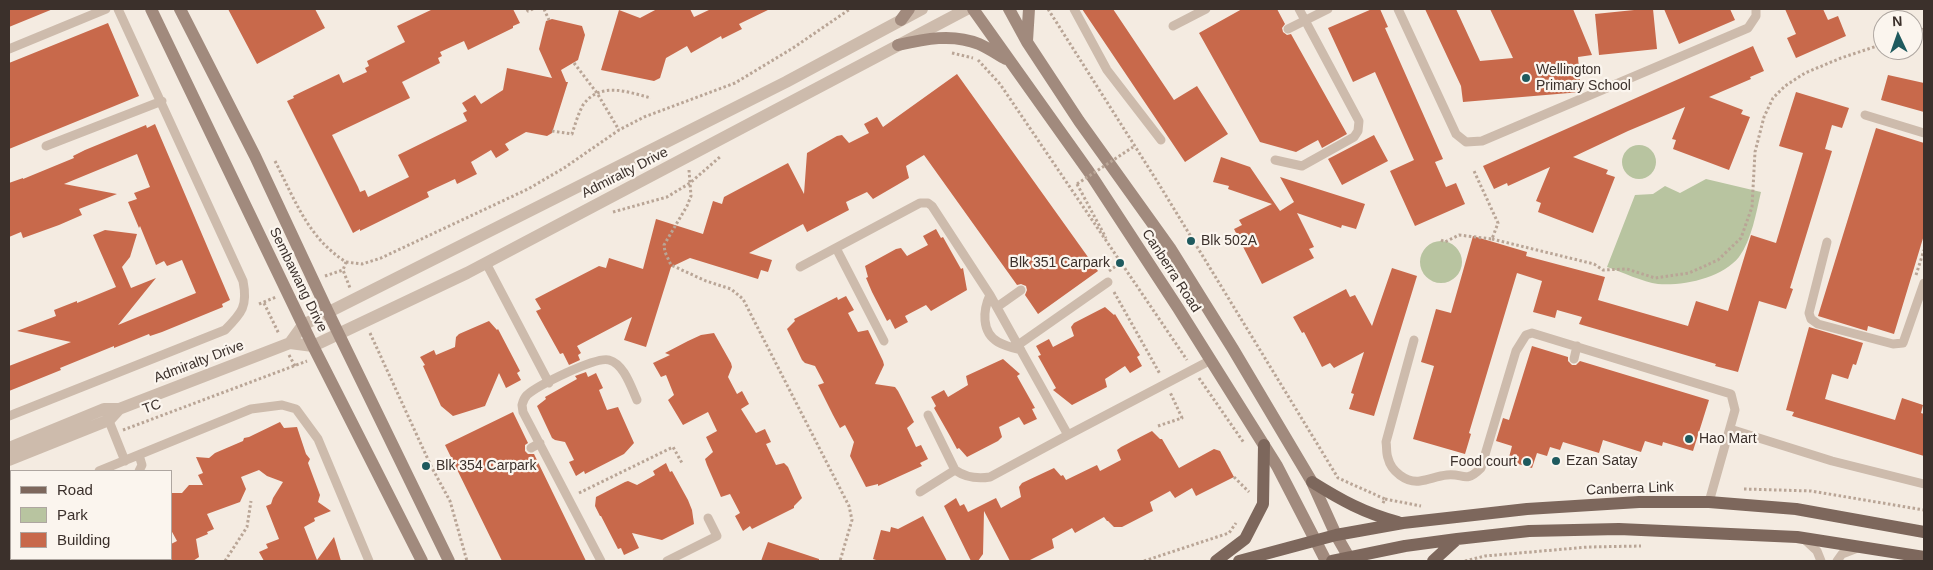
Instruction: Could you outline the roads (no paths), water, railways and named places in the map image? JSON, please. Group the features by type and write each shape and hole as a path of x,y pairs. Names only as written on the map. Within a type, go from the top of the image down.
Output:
{"main road":[{"name":"Sembawang Drive","path":"151,9 313,346 422,561"},
{"name":"Sembawang Drive","path":"180,9 255,156 339,335 450,561"},
{"path":"901,20 909,9"},
{"name":"Canberra Road","path":"973,9 1089,172 1211,360 1277,466 1326,561"},
{"name":"Canberra Road","path":"1009,9 1027,42 1078,121 1109,161 1170,248 1233,349 1312,482 1336,535 1350,559"},
{"path":"1027,42 1029,9"},
{"path":"898,45 930,38 950,38 978,43 1008,60"},
{"path":"1216,561 1245,539 1263,504 1264,445"},
{"path":"1312,482 1350,505 1371,514 1403,523"},
{"name":"Canberra Link","path":"1240,561 1336,535 1403,523 1526,510 1620,503 1709,502 1796,509 1924,532"},
{"path":"1332,561 1350,559 1405,546 1457,539 1529,531 1619,529 1803,538 1924,557"},
{"path":"1433,561 1457,539"}],"street":[{"name":"Admiralty Drive","path":"290,343 303,325 786,82 922,9"},
{"name":"Admiralty Drive","path":"9,448 106,414 290,343 313,346 339,335 486,263 967,9"},
{"name":"Admiralty Drive","path":"9,460 106,414"}],"lane":[{"path":"9,49 106,9"},
{"path":"9,416 225,330 243,310 246,295 243,281 162,101 118,9"},
{"path":"1074,9 1107,70 1161,140"},
{"path":"1173,26 1206,9"},
{"path":"1275,160 1302,166 1354,137 1359,126 1359,121 1299,9"},
{"path":"1288,29 1328,9"},
{"path":"1398,9 1456,134 1466,142 1482,141 1748,28 1756,16 1756,9"},
{"path":"46,146 162,101"},
{"path":"1865,114 1924,133"},
{"path":"800,267 920,203 928,203 932,206 990,295 1068,435"},
{"path":"1827,242 1809,313 1811,319 1818,324 1893,344 1904,343 1924,283"},
{"path":"836,248 884,341"},
{"path":"486,263 549,383"},
{"path":"990,295 985,313 990,336 1005,346 1019,348 1108,282"},
{"path":"997,307 1021,290"},
{"path":"1414,340 1386,442 1388,459 1395,472 1407,479 1418,482 1449,474 1467,478 1474,475 1481,468 1516,351 1526,335 1539,334 1731,394 1735,410 1709,502"},
{"path":"1574,359 1577,346"},
{"path":"601,561 522,405 528,394 583,364 598,360 608,360 619,366 637,400"},
{"path":"928,415 955,470 962,475 990,478 1211,360"},
{"path":"102,470 250,409 282,405 296,409 318,439 369,561"},
{"path":"106,414 125,461"},
{"path":"1730,429 1832,462 1924,484"},
{"path":"530,448 540,443"},
{"path":"139,455 142,465 140,470"},
{"path":"920,492 955,470"},
{"path":"670,561 717,536 708,518"},
{"path":"1803,538 1817,551 1821,561"},
{"path":"1837,561 1842,554 1860,547"}],"place":[{"name":"Wellington Primary School","path":"1526,78"},
{"name":"Blk 502A","path":"1191,241"},
{"name":"Blk 351 Carpark","path":"1120,263"},
{"name":"Hao Mart","path":"1689,439"},
{"name":"Ezan Satay","path":"1556,461"},
{"name":"Food court","path":"1527,462"},
{"name":"Blk 354 Carpark","path":"426,466"}]}
